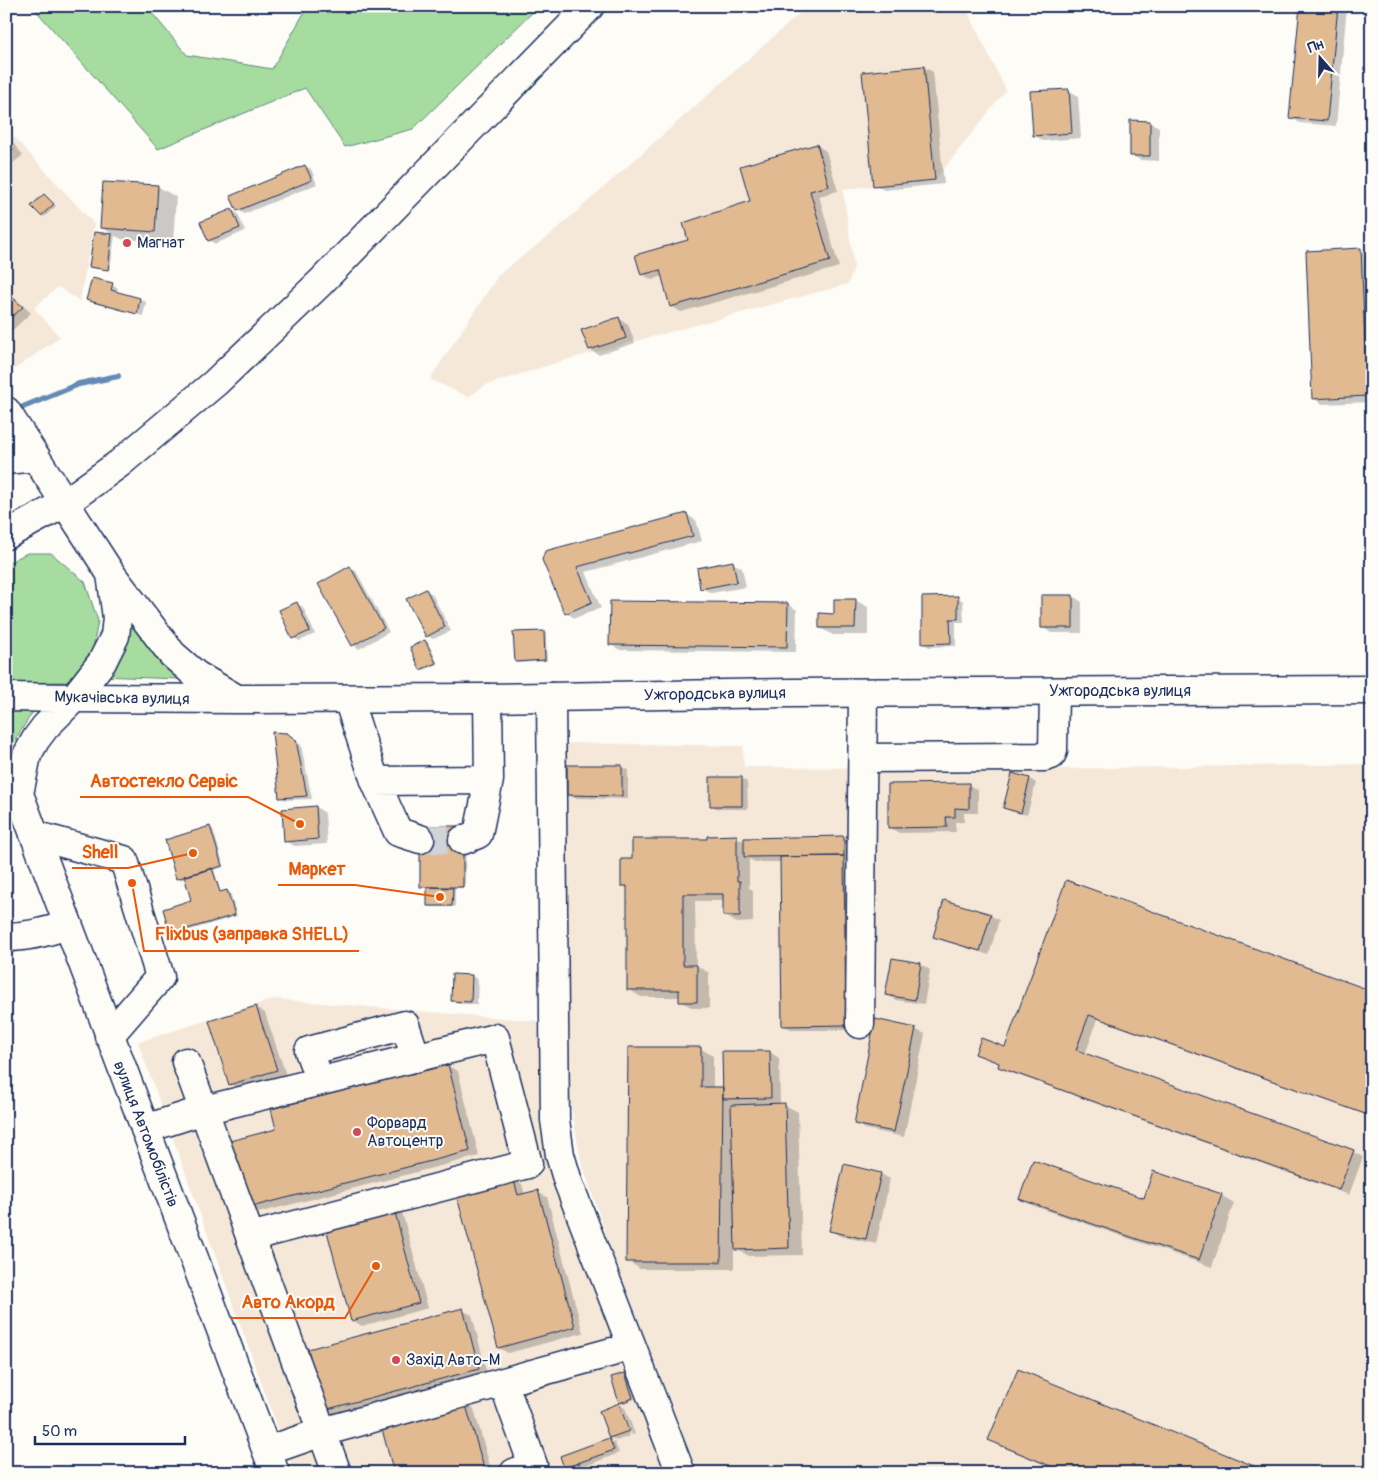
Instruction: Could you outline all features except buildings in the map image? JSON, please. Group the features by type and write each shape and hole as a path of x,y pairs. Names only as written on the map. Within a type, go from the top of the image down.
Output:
{"main road":[{"path":"6,535 65,503 120,463 215,383 320,283 590,6"},
{"path":"6,411 65,503"},
{"path":"6,460 36,457"},
{"name":"Ужгородська вулиця","path":"65,503 111,574 172,654 196,675 238,699 1372,690"},
{"name":"вулиця Автомобілістів","path":"111,574 117,618 114,636 102,662 74,698 45,727 27,755 12,786 34,835 271,1462"},
{"path":"863,758 1045,757 1051,755 1053,751 1054,692"},
{"path":"860,1024 863,693"},
{"name":"Мукачівська вулиця","path":"6,697 238,699"},
{"path":"550,697 555,1120 560,1156 568,1182 681,1473"},
{"path":"463,840 478,834 489,780 488,698"},
{"path":"348,699 375,781 398,832 420,840"},
{"path":"375,781 489,780"},
{"path":"34,835 124,860 160,976 109,1036"},
{"path":"6,937 25,937 68,925"},
{"path":"145,1129 204,1110 495,1038 528,1164 250,1237"},
{"path":"186,1062 337,1473"},
{"path":"271,1462 322,1432 612,1352"},
{"path":"504,1382 533,1466 514,1473"}],"shaded area":[{"path":"808,6 965,6 1006,90 935,180 843,189 854,267 848,284 566,360 486,385 468,397 430,379 499,274 550,235"},
{"path":"6,128 94,224 80,301 58,287 34,308 60,337 15,369 6,367"},
{"path":"565,743 743,746 744,767 1040,769 1372,764 1372,1473 894,1473 894,1470 821,1473 698,1473 611,1249 581,1161 561,1049"},
{"path":"274,999 538,1021 546,1148 681,1473 294,1473 138,1042"}],"green space":[{"path":"32,6 146,6 187,55 272,69 308,6 539,6 413,129 345,147 305,88 158,149"},
{"path":"27,553 51,553 85,582 98,621 92,654 67,682 6,683 6,564"},
{"path":"127,614 180,679 99,676"},
{"path":"36,707 6,754 6,709"}],"waterway":[{"path":"23,407 79,384 118,376"}],"tunnel":[{"path":"420,839 463,840"}],"place":[{"name":"Магнат","path":"127,243"},
{"name":"Автостекло Сервіс","path":"300,824"},
{"name":"Shell","path":"193,853"},
{"name":"Flixbus (заправка SHELL)","path":"132,883"},
{"name":"Маркет","path":"440,897"},
{"name":"Форвард Автоцентр","path":"357,1132"},
{"name":"Авто Акорд","path":"376,1266"},
{"name":"Захід Авто-М","path":"396,1360"}]}
